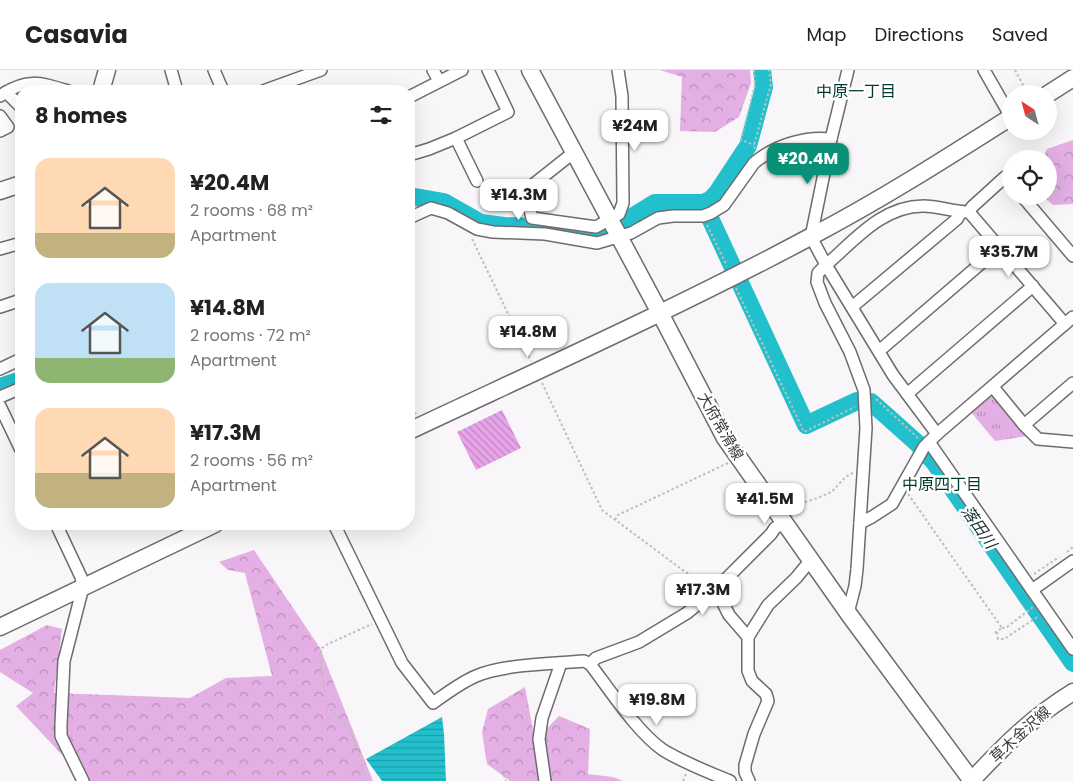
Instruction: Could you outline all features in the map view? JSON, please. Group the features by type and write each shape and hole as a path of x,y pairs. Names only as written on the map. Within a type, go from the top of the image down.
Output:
{"street":[{"path":"28,82 30,70"},
{"path":"103,85 107,70"},
{"path":"171,70 175,85"},
{"path":"214,70 220,85"},
{"path":"280,85 321,70"},
{"path":"433,70 439,82"},
{"path":"415,94 462,70"},
{"path":"415,153 456,138 508,112 488,70"},
{"name":"大府常滑線","path":"530,70 725,438 810,561 972,781"},
{"path":"415,215 432,208 448,213 471,226 493,232 545,234 597,243 614,228 624,203 622,96 618,70"},
{"path":"848,70 831,139 811,237 893,375 907,394 930,440 1073,649"},
{"path":"984,70 1002,101"},
{"path":"1058,88 1073,78"},
{"path":"20,85 28,82 48,85"},
{"path":"15,88 3,94 15,103"},
{"path":"0,116 8,127 0,131"},
{"path":"415,428 660,313 811,237 1002,123"},
{"path":"456,138 477,181"},
{"path":"573,152 525,191 532,218 614,228 631,233 658,218 703,216 711,213 724,205 754,162 775,148 802,140 831,139"},
{"path":"852,307 1002,181"},
{"path":"0,191 15,187"},
{"path":"1030,205 1073,256"},
{"path":"848,613 855,586 860,523 866,428 865,394 850,352 825,303 817,282 818,273 880,218 893,212 909,207 923,206 965,212 1000,247 1033,286 1069,321 930,440 892,504 872,518 860,523"},
{"path":"0,250 15,244"},
{"path":"879,351 1000,247"},
{"path":"907,394 1033,286"},
{"path":"0,307 15,302"},
{"path":"0,369 15,362"},
{"path":"1024,425 1073,383"},
{"path":"994,386 1024,425 1038,439 1073,442"},
{"path":"0,396 15,390"},
{"path":"0,406 15,437"},
{"path":"590,664 596,658 647,638 686,613 716,589 771,534 781,520"},
{"path":"59,530 82,577 83,588 64,661 61,736 83,781"},
{"path":"0,627 203,530"},
{"path":"337,530 402,663 433,703 455,687 477,675 498,669 584,661 590,664 644,732 663,749 689,764 730,781"},
{"path":"749,781 745,772 745,765 754,734 768,701 766,694 752,681 748,672 748,637 768,605 796,578 810,561"},
{"path":"1032,590 1073,561"},
{"path":"716,589 729,615 748,637"},
{"path":"545,781 539,739 542,718 561,663"},
{"name":"草木金沢線","path":"972,781 1018,732 1045,710 1073,692"}],"path":[{"path":"754,70 755,85 750,112 741,140 754,145"},
{"path":"759,158 754,145 770,84 769,70"},
{"path":"1015,70 1023,85"},
{"path":"703,216 804,432 857,407 865,406"},
{"path":"471,226 468,231 602,510 684,571 716,589"},
{"path":"865,394 873,397 930,440"},
{"path":"615,520 618,515 738,457"},
{"path":"781,520 802,502 828,494 848,475 863,469"},
{"path":"903,486 1002,628"},
{"path":"1025,580 1073,547"},
{"path":"993,634 1044,606"},
{"path":"997,632 998,639 1004,639 1044,606"},
{"path":"366,781 351,731 328,706 325,697 320,657 322,648 328,644 381,620"},
{"path":"504,776 506,781"}],"green space":[{"path":"660,70 750,70 751,83 739,117 715,132 680,131 682,77"},
{"path":"1073,140 1073,204 1057,205 1057,150 1047,149"},
{"path":"988,397 996,397 1027,436 995,441 971,412"},
{"path":"254,550 320,648 373,781 80,781 68,761 16,706 33,693 0,672 0,650 47,625 62,629 54,693 190,698 226,678 272,676 245,573 228,570 219,562"},
{"path":"525,687 535,741 559,716 590,729 588,774 613,777 623,781 510,781 487,764 482,732 488,709"}],"water":[{"path":"442,717 446,781 382,781 366,759"}],"building":[{"path":"502,410 521,448 476,470 457,432"}],"waterway":[{"path":"415,197 444,202 481,223 537,227 591,235 619,225 655,203 703,203 710,200 717,193 748,146 764,87 762,70"},
{"name":"落田川","path":"703,203 806,425 857,401"},
{"path":"0,387 15,382"},
{"name":"落田川","path":"871,402 917,443 934,462 1073,663"}],"district":[{"name":"中原一丁目","path":"856,91"},
{"name":"中原四丁目","path":"942,484"}]}
